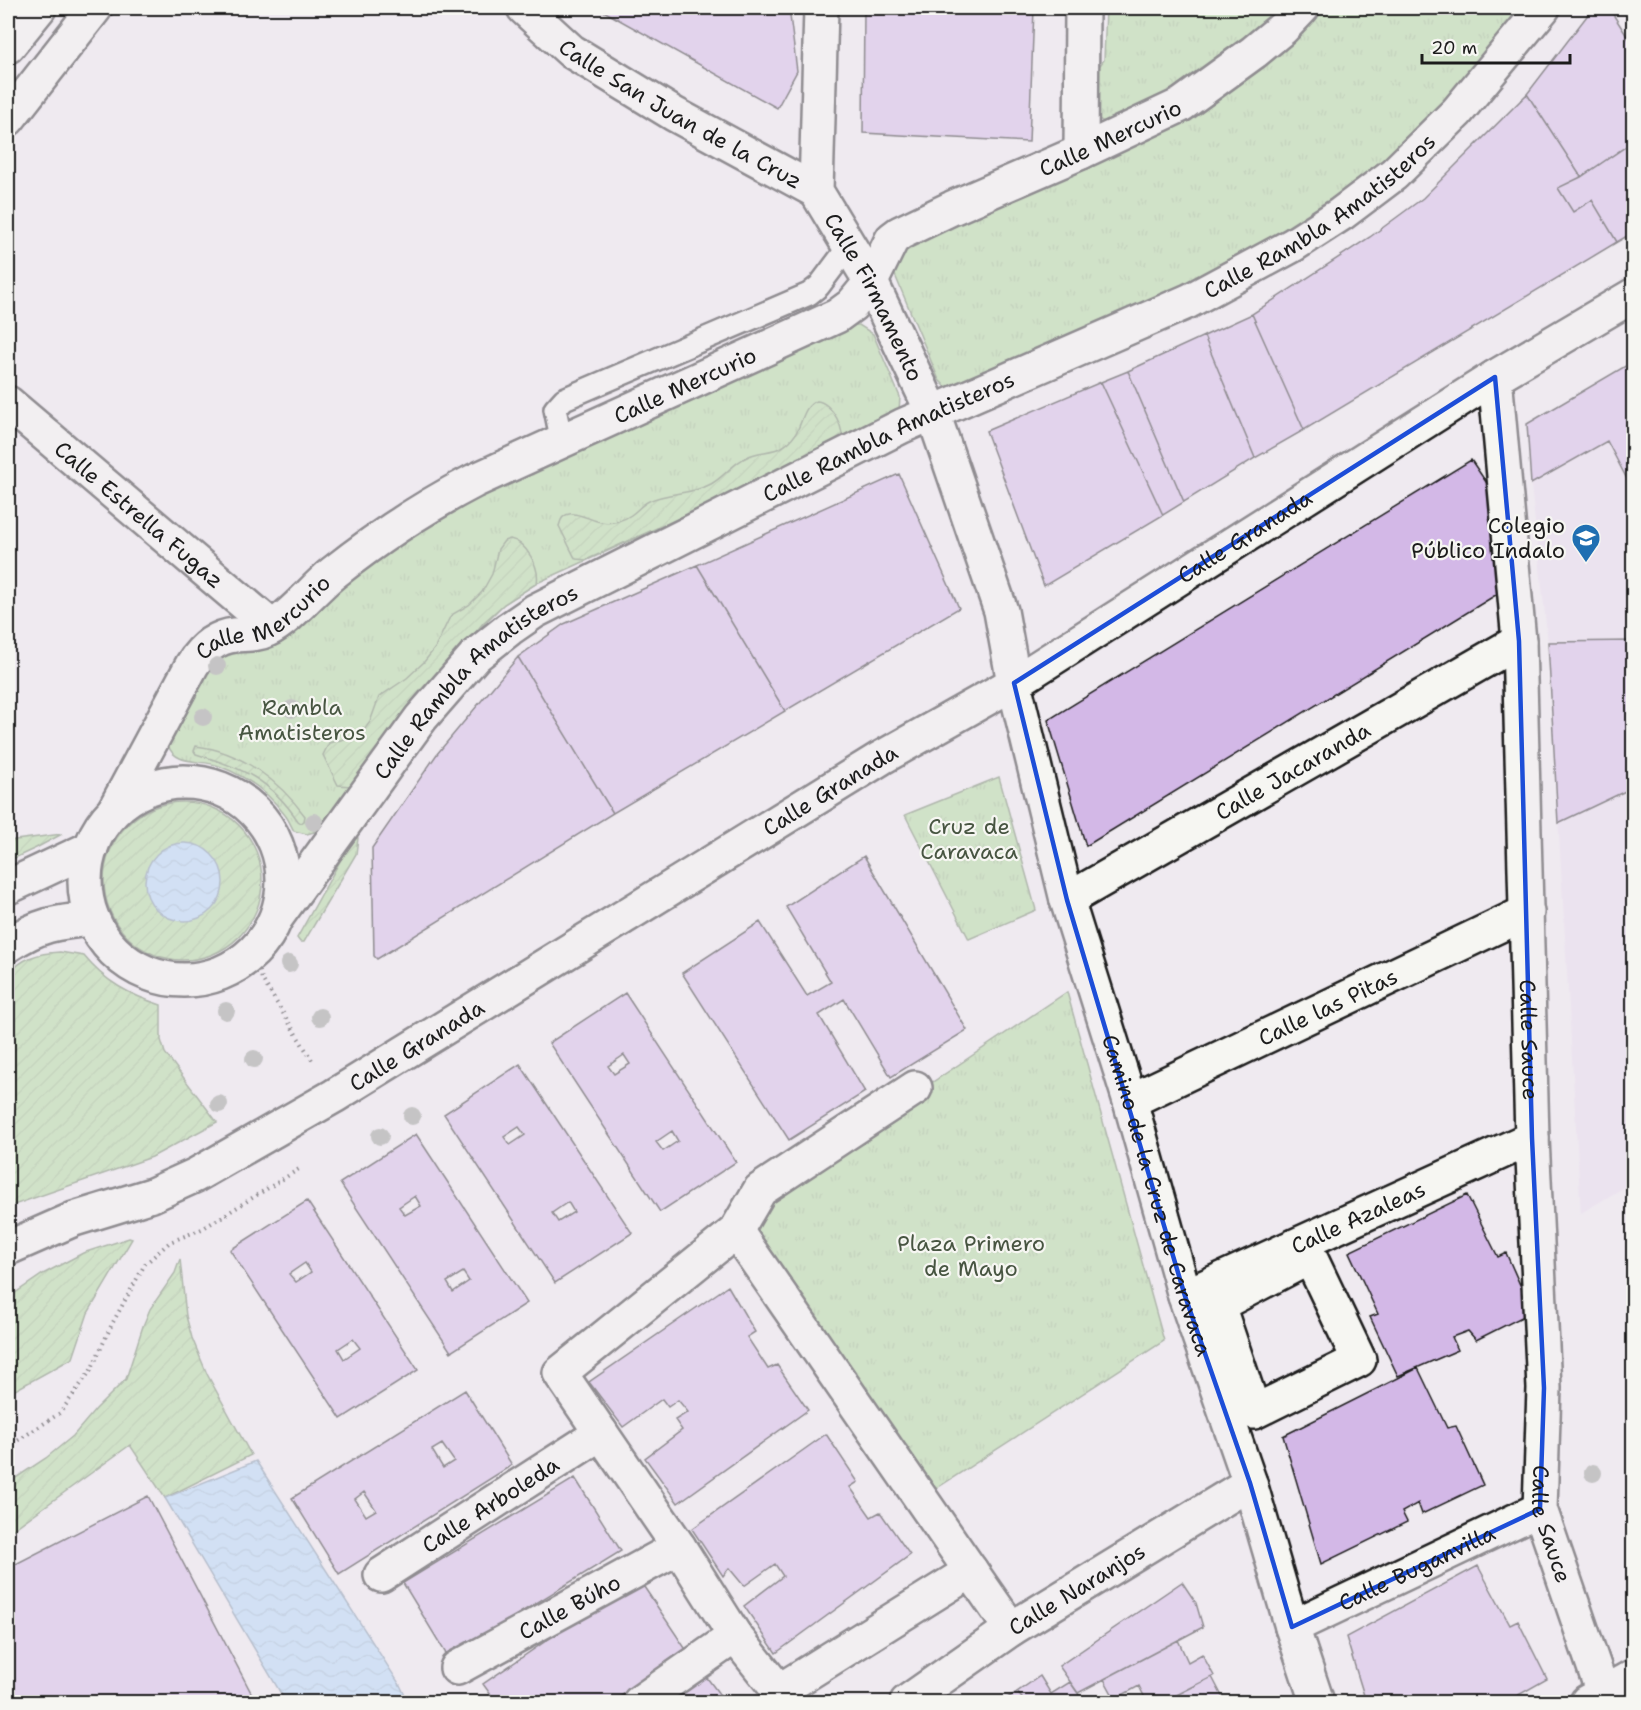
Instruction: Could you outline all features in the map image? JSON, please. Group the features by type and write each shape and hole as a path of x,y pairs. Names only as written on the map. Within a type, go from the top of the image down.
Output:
{"street":[{"path":"8,46 39,8"},
{"path":"8,119 96,8"},
{"name":"Calle San Juan de la Cruz","path":"524,8 571,51 674,114 816,191"},
{"name":"Calle Firmamento","path":"821,8 816,191 871,282 933,413 1001,611 1014,683"},
{"path":"1081,152 1082,8"},
{"name":"Calle Mercurio","path":"115,809 198,656 219,639 233,635 257,634 272,627 330,575 390,530 438,500 837,316 852,305 871,282 892,239 900,232 1181,105 1254,52 1283,28 1302,8"},
{"name":"Calle Rambla Amatisteros","path":"278,915 421,718 475,656 509,628 535,611 902,426 1189,301 1284,250 1341,214 1394,174 1457,112 1543,8"},
{"name":"Calle Granada","path":"8,1248 74,1219 152,1195 206,1169 334,1096 881,758 1014,683 1495,377 1634,295"},
{"name":"Calle Sauce","path":"1495,377 1519,641 1532,1138 1544,1388 1540,1509 1595,1698"},
{"name":"Calle Estrella Fugaz","path":"8,403 272,627"},
{"name":"Calle Jacaranda","path":"1067,900 1519,641"},
{"name":"Camino de la Cruz de Caravaca","path":"1014,683 1067,900 1130,1101 1185,1296 1250,1483 1292,1627 1317,1702"},
{"path":"167,783 197,783 225,791 250,807 269,830 280,857 284,887 278,915 264,941 242,962 215,976 186,981 156,977 129,965 107,944 92,919 84,890 86,860 97,832 115,809 139,792 167,783"},
{"path":"8,887 91,848"},
{"name":"Calle las Pitas","path":"1130,1101 1527,912"},
{"path":"8,945 27,932 46,925 92,919"},
{"path":"915,1088 760,1190 736,1231 560,1373 679,1547 735,1636 779,1691 971,1571"},
{"name":"Calle Azaleas","path":"1185,1296 1532,1138"},
{"path":"736,1231 1011,1629"},
{"path":"1310,1257 1359,1360 1254,1412 1218,1305 1310,1257"},
{"name":"Calle Arboleda","path":"381,1575 601,1433"},
{"name":"Calle Naranjos","path":"907,1702 1011,1629 1250,1483"},
{"name":"Calle Buganvilla","path":"1292,1627 1540,1509"},
{"name":"Calle Búho","path":"457,1668 679,1547"},
{"path":"640,1702 735,1636"},
{"path":"1595,1698 1634,1676"}],"lane":[{"path":"562,442 555,409 564,399 808,294 819,286 849,246"}],"highlighted area":[{"path":"1495,377 1519,641 1532,1138 1544,1388 1540,1509 1292,1627 1250,1483 1185,1296 1067,900 1014,683"}],"shaded area":[{"path":"1633,361 1633,1182 1581,1213 1548,642 1527,424"}],"green space":[{"path":"1106,8 1289,8 1186,87 1107,124 1097,118 1093,74 1104,60"},
{"path":"1316,8 1529,8 1410,143 1265,251 955,389 945,386 939,380 895,275 894,266 901,247 1094,158"},
{"name":"Rambla Amatisteros","path":"851,325 859,325 873,334 900,397 899,411 841,445 537,583 504,604 470,638 321,830 307,834 294,831 278,807 264,792 247,780 219,766 182,759 171,752 168,745 213,660 228,652 266,648 384,550 441,514"},
{"path":"816,401 828,406 837,418 842,433 841,445 586,560 576,559 574,556 559,526 566,515 577,514 605,523 617,522 628,517 646,502 656,498 703,488 751,455 778,449 789,442 798,429 806,410"},
{"path":"510,539 521,545 531,556 536,570 537,583 504,604 483,623 356,781 351,786 338,785 323,755 329,743 352,737 364,730 370,722 379,697 407,678 424,662 435,648 453,614 469,605 482,592 492,574 498,549 504,541"},
{"path":"196,746 228,754 258,770 295,803 305,816 304,821 301,823 298,821 266,785 241,770 196,754 194,751"},
{"name":"Cruz de Caravaca","path":"999,777 1036,910 969,939 905,815"},
{"path":"183,802 198,803 213,808 227,815 239,825 249,837 256,851 261,866 261,896 256,911 249,925 239,937 227,947 213,954 198,959 183,960 168,959 153,954 139,947 127,937 117,925 110,911 105,896 104,881 105,866 110,851 117,837 127,825 139,815 153,808 168,803"},
{"path":"62,834 36,848 8,861 8,841"},
{"path":"353,838 358,838 356,854 304,942 300,942 297,938"},
{"path":"60,952 84,956 119,987 161,1005 161,1040 165,1053 217,1122 152,1157 8,1207 8,975 24,961 44,954"},
{"name":"Plaza Primero de Mayo","path":"1067,992 1164,1341 934,1490 753,1227 757,1200"},
{"path":"132,1239 88,1313 73,1358 8,1394 8,1298 43,1274 83,1253"},
{"path":"180,1259 186,1316 192,1338 207,1374 251,1455 165,1498 130,1445 8,1533 8,1483 46,1458 73,1436 126,1379 150,1309 175,1273"}],"water":[{"path":"184,843 199,846 212,854 220,867 223,882 220,897 212,910 199,918 184,921 169,918 156,910 148,897 145,882 148,867 156,854 169,846"},
{"path":"256,1461 400,1685 408,1702 286,1702 165,1498"}],"building":[{"path":"598,8 789,8 797,71 777,108"},
{"path":"864,8 1034,8 1029,142 863,133"},
{"path":"1593,8 1609,8 1634,47 1634,141 1581,177 1527,94"},
{"path":"1527,94 1581,177 1558,188 1573,212 1592,200 1617,242 1304,430 1252,314 1370,237 1423,198"},
{"path":"1634,141 1634,232 1617,242 1592,200 1573,212 1558,188 1581,177"},
{"path":"1252,314 1304,430 1255,458 1204,336"},
{"path":"1204,336 1255,458 1184,502 1128,371"},
{"path":"1634,361 1634,475 1627,479 1607,441 1531,484 1527,424"},
{"path":"1128,371 1184,502 1163,515 1101,382"},
{"path":"1101,382 1163,515 1044,586 986,431"},
{"path":"1471,460 1495,495 1499,593 1086,846 1048,720"},
{"path":"899,474 959,608 785,711 697,565"},
{"path":"697,565 785,711 613,813 518,657 564,624"},
{"path":"1634,641 1634,787 1558,823 1548,642"},
{"path":"518,657 613,813 377,959 374,956 372,848 437,754"},
{"path":"864,856 967,1030 891,1077 844,999 819,1015 865,1092 789,1140 682,973 760,922 807,996 831,982 786,907"},
{"path":"625,993 736,1162 660,1212 549,1043","holes":["624,1055 630,1064 614,1074 608,1066","672,1131 678,1141 663,1151 656,1142"]},
{"path":"520,1064 632,1233 555,1283 444,1114","holes":["519,1127 525,1135 510,1145 504,1137","568,1202 574,1212 558,1222 552,1213"]},
{"path":"416,1134 527,1303 451,1352 340,1183","holes":["415,1196 421,1206 405,1215 399,1207","463,1272 469,1281 453,1292 447,1282"]},
{"path":"1467,1195 1498,1257 1506,1253 1532,1312 1476,1340 1468,1331 1452,1337 1458,1350 1398,1376 1370,1317 1378,1314 1349,1252"},
{"path":"307,1201 418,1370 341,1419 230,1250","holes":["305,1263 311,1272 296,1282 289,1274","353,1339 360,1348 344,1359 338,1349"]},
{"path":"728,1286 755,1332 747,1337 768,1369 777,1365 808,1410 678,1503 645,1458 682,1430 675,1420 688,1412 678,1400 668,1407 662,1399 623,1427 589,1382"},
{"path":"1418,1368 1447,1428 1456,1426 1483,1485 1422,1514 1418,1503 1402,1512 1407,1522 1321,1564 1283,1436"},
{"path":"465,1390 512,1465 339,1574 292,1498","holes":["442,1444 454,1461 443,1468 432,1450","364,1492 376,1510 366,1516 355,1499"]},
{"path":"826,1434 858,1482 850,1487 871,1517 880,1512 910,1555 776,1653 744,1606 783,1576 775,1564 744,1586 729,1568 723,1576 692,1529"},
{"path":"575,1478 621,1551 448,1657 403,1583"},
{"path":"148,1496 256,1702 8,1702 8,1568"},
{"path":"1478,1566 1510,1625 1518,1621 1547,1679 1506,1702 1366,1702 1346,1637"},
{"path":"638,1578 687,1651 612,1702 496,1702 483,1684"},
{"path":"1182,1582 1196,1603 1203,1627 1078,1693 1059,1666"},
{"path":"1178,1640 1188,1662 1202,1654 1214,1676 1163,1702 1147,1702 1139,1686 1115,1699 1104,1679"},
{"path":"705,1675 725,1702 667,1702"},
{"path":"1040,1676 1051,1694 1070,1682 1084,1702 1025,1702 1017,1692"},
{"path":"1212,1677 1224,1700 1219,1702 1163,1702"},
{"path":"1017,1692 1025,1702 1001,1702"}],"place":[{"name":"Colegio Público Indalo","path":"1586,564"}]}
